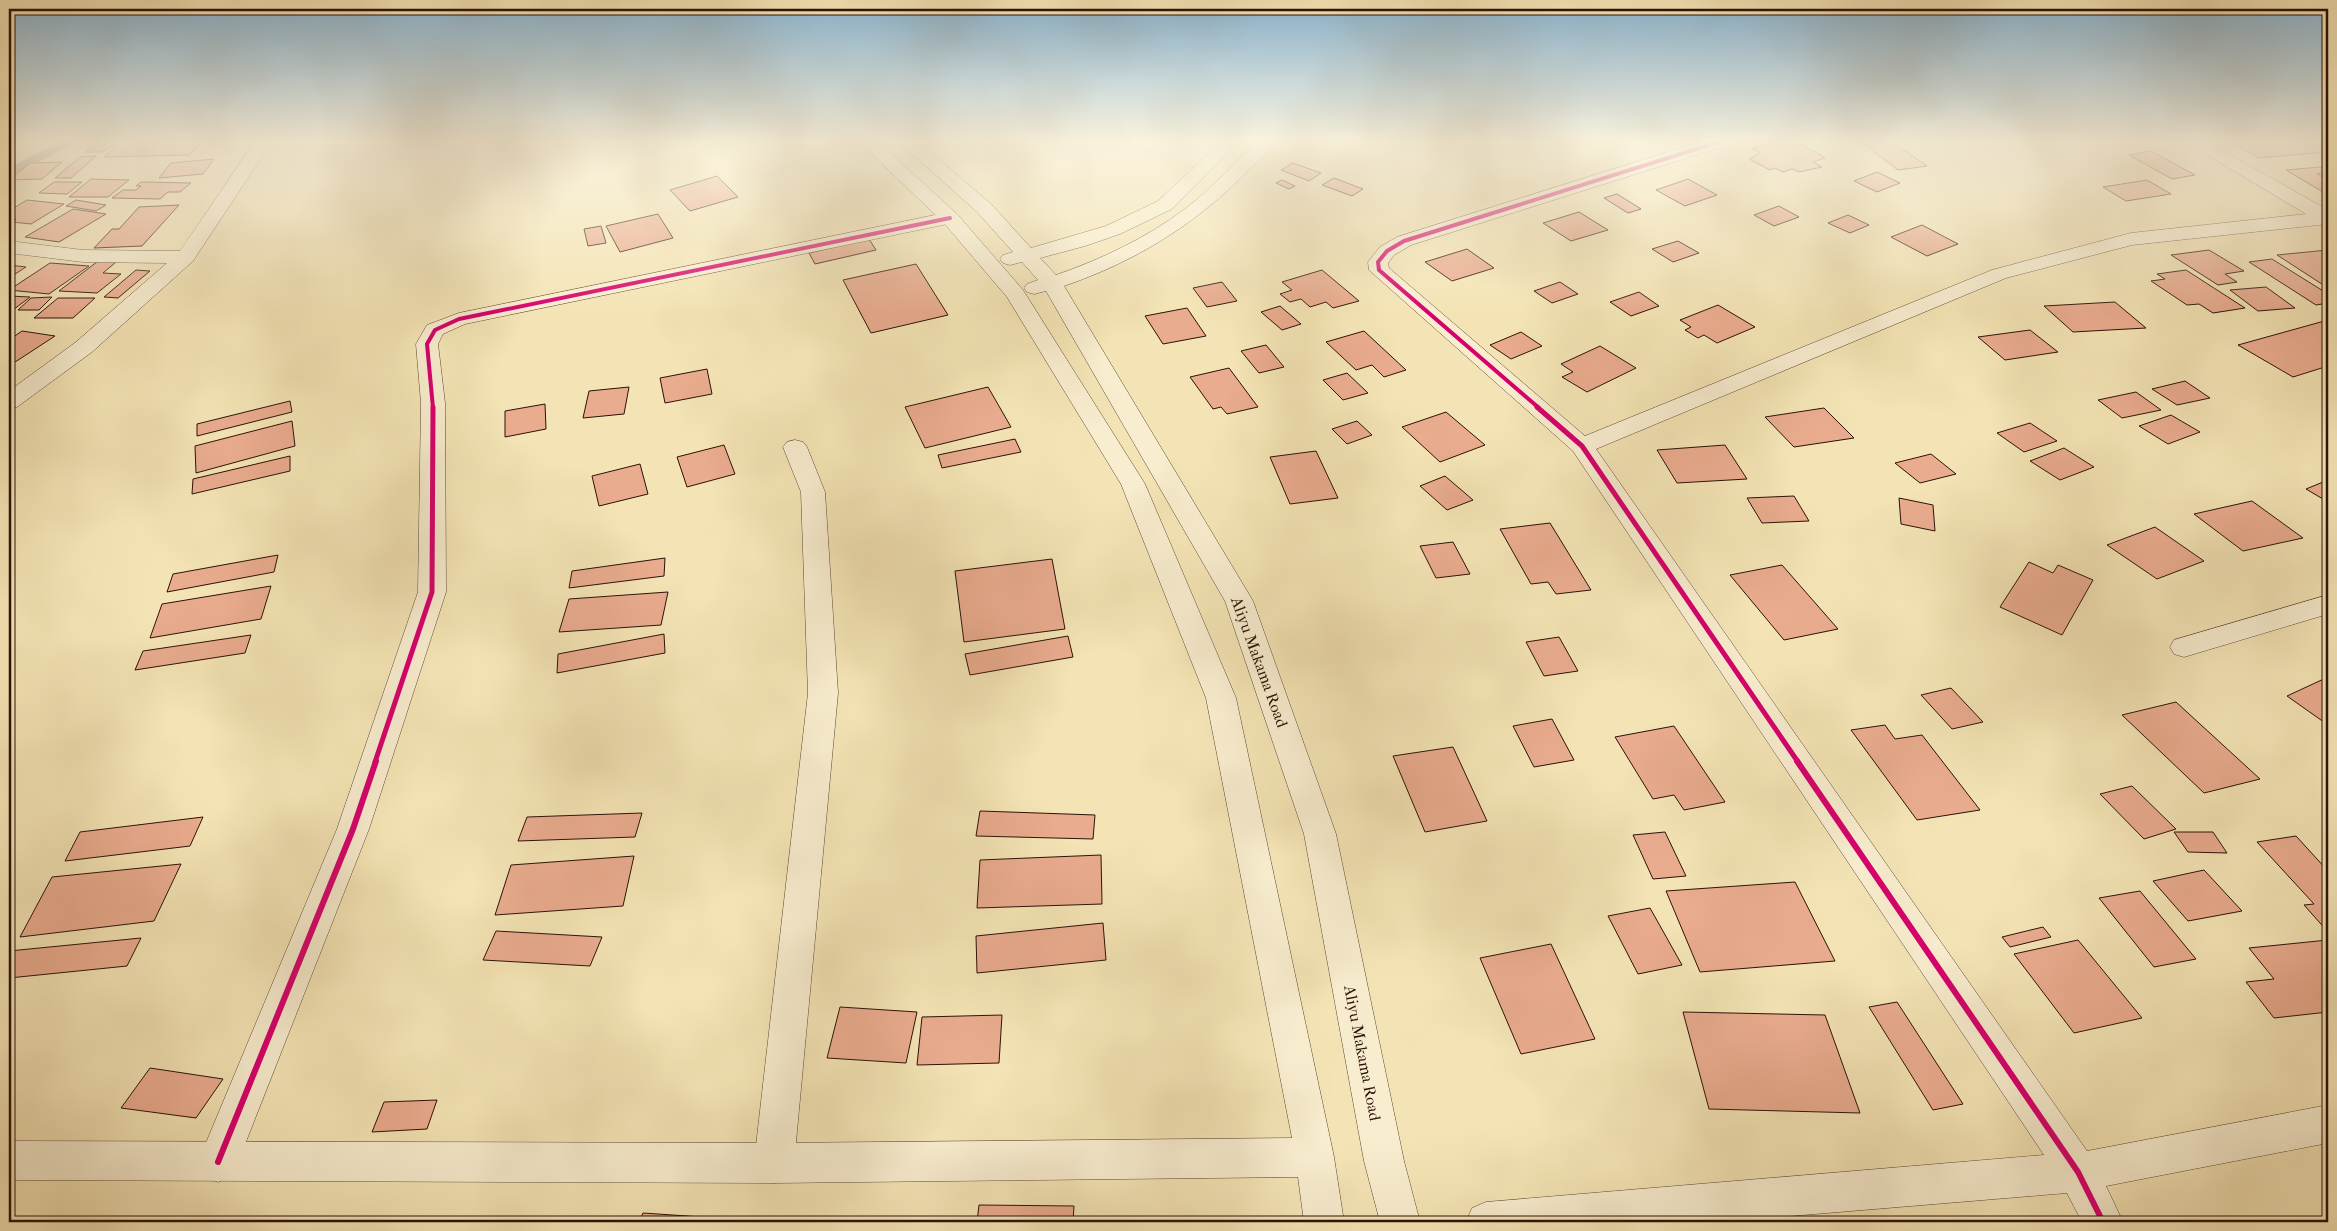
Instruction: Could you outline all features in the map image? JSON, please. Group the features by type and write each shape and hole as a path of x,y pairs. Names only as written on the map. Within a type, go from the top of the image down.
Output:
{"street":[{"path":"9,402 84,347 186,257 226,197"},
{"path":"928,197 950,218 1016,294 1133,484 1221,698 1316,1157 1324,1222"},
{"name":"Aliyu Makama Road","path":"972,197 984,208 1052,283 1239,601 1320,834 1384,1161 1400,1222"},
{"path":"991,263 1078,242 1113,230 1165,205 1173,197"},
{"path":"1016,294 1081,275 1134,251 1183,220 1207,197"},
{"path":"1544,197 1404,242 1387,251 1378,262 1379,270 1582,446 2078,1172 2103,1222"},
{"path":"2293,197 2328,217"},
{"path":"1582,446 1999,274 2131,239 2328,217"},
{"path":"218,1162 353,830 432,592 433,403 427,344 435,330 459,319 950,218"},
{"path":"9,247 83,256 186,257"},
{"path":"774,1163 823,693 813,492 795,447"},
{"path":"2184,648 2328,604"},
{"path":"1486,1222 2078,1172 2328,1124"},
{"path":"9,1161 774,1163 1316,1157"}],"building":[{"path":"113,197 162,197 160,199"},
{"path":"677,197 736,197 690,211"},
{"path":"1623,197 1641,209 1628,213 1604,198"},
{"path":"1669,197 1710,197 1685,206"},
{"path":"2120,197 2149,197 2126,201"},
{"path":"27,200 64,204 31,224 12,222 16,219 9,218 9,215 14,213 9,211"},
{"path":"76,200 106,205 96,211 66,206"},
{"path":"179,205 142,246 94,248 112,229 119,229 139,207"},
{"path":"1779,206 1799,217 1774,226 1754,215"},
{"path":"73,209 106,214 59,242 25,237"},
{"path":"1579,212 1608,230 1571,241 1543,223"},
{"path":"658,214 673,238 620,252 606,226"},
{"path":"1848,215 1869,225 1850,233 1828,223"},
{"path":"1922,225 1958,244 1927,256 1891,237"},
{"path":"601,226 606,243 588,246 584,229"},
{"path":"869,239 876,250 815,264 809,253"},
{"path":"1678,241 1699,253 1673,262 1652,249"},
{"path":"1467,249 1494,268 1452,281 1425,262"},
{"path":"2209,250 2244,271 2225,274 2237,282 2218,285 2171,255"},
{"path":"2328,250 2328,288 2277,255"},
{"path":"2272,259 2328,294 2328,303 2316,305 2249,262"},
{"path":"98,261 116,262 103,273 121,274 97,293 59,291"},
{"path":"50,263 89,266 49,294 9,290"},
{"path":"916,264 948,315 871,333 843,280"},
{"path":"9,265 26,267 9,278"},
{"path":"136,270 150,271 118,298 104,297"},
{"path":"1322,270 1359,301 1333,308 1326,302 1310,307 1301,299 1290,302 1280,294 1292,290 1282,282"},
{"path":"2186,270 2245,308 2213,313 2199,304 2187,305 2151,281 2165,279 2157,274"},
{"path":"1222,282 1237,301 1207,307 1193,288"},
{"path":"1560,282 1578,294 1552,303 1534,291"},
{"path":"2266,287 2295,308 2258,311 2230,290"},
{"path":"1639,292 1659,306 1631,316 1610,302"},
{"path":"9,296 30,297 9,313"},
{"path":"52,297 39,310 18,310 31,298"},
{"path":"58,298 95,298 73,318 34,318"},
{"path":"2115,302 2146,328 2073,332 2044,306"},
{"path":"1718,305 1755,327 1717,343 1704,335 1698,338 1685,330 1691,327 1680,320"},
{"path":"1280,306 1301,324 1282,330 1261,312"},
{"path":"1187,308 1206,336 1163,344 1145,316"},
{"path":"2328,320 2328,366 2293,377 2238,345"},
{"path":"2030,330 2058,352 2005,360 1978,337"},
{"path":"22,331 55,336 9,366 9,340"},
{"path":"1364,331 1406,370 1384,377 1372,365 1356,370 1326,342"},
{"path":"1521,332 1542,346 1511,359 1490,345"},
{"path":"1266,345 1284,367 1259,373 1241,351"},
{"path":"1600,346 1636,368 1587,392 1562,377 1573,372 1561,364"},
{"path":"1229,368 1258,407 1227,414 1221,407 1213,409 1190,377"},
{"path":"707,369 712,394 665,403 660,378"},
{"path":"1347,373 1368,393 1343,400 1323,380"},
{"path":"2185,381 2210,398 2177,405 2152,389"},
{"path":"629,387 624,414 583,418 589,391"},
{"path":"988,387 1011,427 925,448 905,407"},
{"path":"2136,392 2161,410 2122,418 2098,400"},
{"path":"290,401 292,412 197,436 197,424"},
{"path":"545,404 546,429 505,437 505,411"},
{"path":"1824,408 1854,438 1794,447 1765,417"},
{"path":"1446,412 1485,445 1440,462 1402,427"},
{"path":"2171,415 2200,432 2168,444 2139,426"},
{"path":"292,421 295,446 196,473 195,446"},
{"path":"1357,421 1372,435 1347,444 1332,429"},
{"path":"2030,423 2057,441 2024,452 1997,433"},
{"path":"1015,439 1021,452 942,468 938,455"},
{"path":"724,445 735,474 687,487 677,457"},
{"path":"1725,445 1747,479 1677,483 1657,450"},
{"path":"2064,448 2094,467 2060,480 2030,461"},
{"path":"1316,451 1338,498 1290,504 1270,457"},
{"path":"1931,454 1956,474 1920,483 1895,463"},
{"path":"290,456 290,471 192,494 193,479"},
{"path":"640,464 648,494 599,506 592,476"},
{"path":"1445,476 1473,500 1447,510 1420,486"},
{"path":"2328,480 2328,502 2306,489"},
{"path":"1794,496 1809,521 1762,523 1747,498"},
{"path":"1899,498 1933,505 1935,531 1901,524"},
{"path":"2252,501 2303,538 2243,551 2194,514"},
{"path":"1550,523 1591,590 1556,594 1548,582 1531,584 1500,529"},
{"path":"2155,527 2204,561 2157,579 2107,545"},
{"path":"1453,542 1470,574 1436,578 1420,546"},
{"path":"278,555 274,572 167,592 173,574"},
{"path":"665,558 664,576 569,588 572,571"},
{"path":"1052,559 1065,629 964,642 955,571"},
{"path":"2029,562 2053,573 2058,565 2093,580 2062,635 2000,607"},
{"path":"1782,565 1838,629 1784,640 1730,575"},
{"path":"271,586 261,619 150,638 162,604"},
{"path":"668,592 661,625 559,632 569,599"},
{"path":"664,634 665,653 557,673 558,654"},
{"path":"251,635 245,653 135,670 143,651"},
{"path":"1068,636 1073,657 970,675 965,654"},
{"path":"1559,637 1578,671 1544,676 1526,642"},
{"path":"2328,677 2328,725 2287,696"},
{"path":"1951,688 1983,722 1952,729 1921,695"},
{"path":"2176,702 2260,779 2204,793 2122,715"},
{"path":"1552,719 1574,760 1534,767 1513,726"},
{"path":"1885,725 1895,739 1922,735 1980,810 1917,820 1851,730"},
{"path":"1674,726 1725,802 1684,810 1674,795 1653,799 1615,737"},
{"path":"1453,747 1487,821 1425,832 1393,756"},
{"path":"2132,786 2176,829 2144,839 2100,794"},
{"path":"980,811 1095,815 1093,839 976,836"},
{"path":"642,813 635,837 518,841 527,817"},
{"path":"203,817 190,846 65,861 80,832"},
{"path":"1665,832 1686,876 1653,879 1633,835"},
{"path":"2174,832 2213,832 2227,853 2188,852"},
{"path":"2296,836 2328,871 2328,932 2304,905 2314,904 2257,842"},
{"path":"1101,855 1102,904 977,908 980,860"},
{"path":"634,856 623,906 495,915 511,865"},
{"path":"181,864 154,921 20,937 52,877"},
{"path":"2204,870 2242,911 2188,921 2153,881"},
{"path":"1795,882 1835,961 1700,972 1666,891"},
{"path":"2140,891 2196,959 2154,967 2099,898"},
{"path":"1650,908 1682,965 1638,974 1608,916"},
{"path":"1103,923 1106,960 977,973 976,936"},
{"path":"2043,927 2051,937 2010,947 2002,937"},
{"path":"496,931 602,937 590,966 483,960"},
{"path":"141,938 127,966 9,978 9,951"},
{"path":"2078,940 2142,1018 2074,1033 2014,954"},
{"path":"2328,940 2328,1012 2274,1018 2246,982 2274,979 2249,948"},
{"path":"1551,944 1595,1039 1521,1054 1480,958"},
{"path":"1897,1002 1963,1104 1933,1110 1869,1007"},
{"path":"840,1007 917,1012 906,1063 827,1058"},
{"path":"1683,1012 1825,1015 1860,1113 1709,1109"},
{"path":"1002,1015 999,1063 917,1065 922,1017"},
{"path":"150,1068 223,1079 196,1118 121,1108"},
{"path":"437,1100 427,1129 372,1132 384,1102"},
{"path":"979,1205 1074,1206 1073,1222 977,1222"},
{"path":"643,1213 749,1220 749,1222 639,1222"}],"cycle path":[{"path":"1542,197 1404,241 1387,251 1378,262 1379,270 1582,446 2078,1172 2103,1222"},
{"path":"218,1162 353,829 432,592 433,403 427,344 435,330 459,319 950,218"}]}
